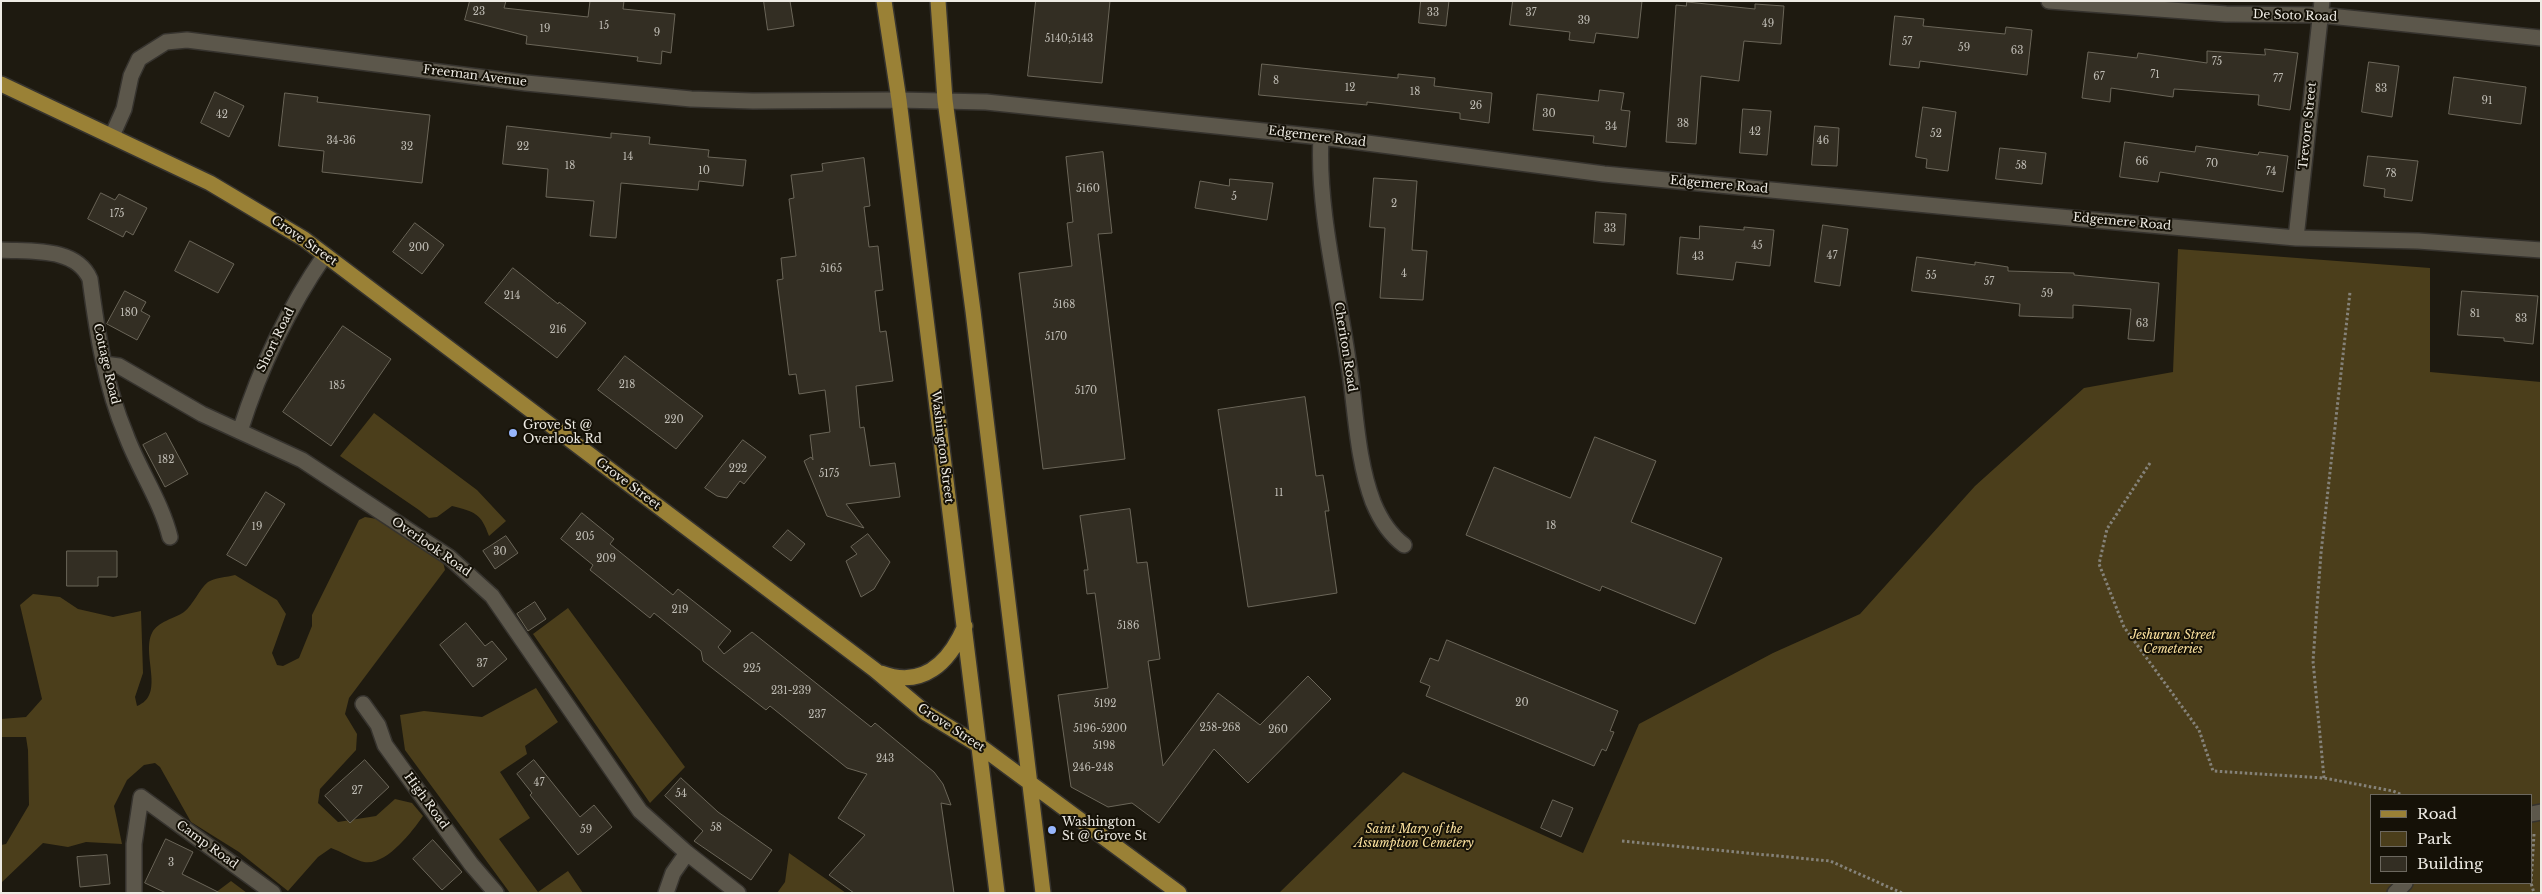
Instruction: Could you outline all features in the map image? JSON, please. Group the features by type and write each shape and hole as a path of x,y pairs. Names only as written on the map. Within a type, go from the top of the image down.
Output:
{"main road":[{"name":"Washington Street","path":"884,1 899,100 997,893"},
{"path":"938,1 945,100 980,369 1028,782 1043,893"},
{"name":"Grove Street","path":"1,84 235,196 325,255 875,670 926,713 980,746 1180,893"},
{"path":"875,670 900,678 924,674 943,661 959,640 965,625"}],"street":[{"name":"De Soto Road","path":"2049,1 2226,14 2321,8 2541,38"},
{"name":"Trevore Street","path":"2296,238 2321,8"},
{"name":"Freeman Avenue","path":"112,136 124,108 130,76 139,59 157,46 176,40 526,82 691,99 753,101 899,100"},
{"name":"Edgemere Road","path":"899,100 986,102 1083,114 1321,138 1604,174 2296,238 2418,242 2541,250"},
{"name":"Cheriton Road","path":"1321,138 1320,168 1334,281 1365,475 1378,512 1391,534 1404,545"},
{"name":"Cottage Road","path":"1,250 59,255 78,262 86,270 90,279 104,364 126,437 162,515 170,537"},
{"name":"Short Road","path":"240,431 267,356 299,295 325,255"},
{"name":"Overlook Road","path":"104,364 119,366 202,414 302,460 449,558 480,583 502,611 628,795 652,824 738,893"},
{"name":"High Road","path":"363,704 378,725 385,746 471,864 496,893"},
{"name":"Camp Road","path":"134,893 134,844 141,797 274,893"},
{"path":"666,893 673,873 687,853"},
{"path":"2394,893 2404,884"}],"path":[{"path":"2324,778 2313,661 2321,553 2350,292"},
{"path":"2150,463 2107,529 2099,564 2124,628 2199,730 2213,772 2324,778 2393,791 2400,794"},
{"path":"2532,865 2534,830"},
{"path":"1622,841 1830,862 1902,893"}],"green space":[{"name":"Jeshurun Street Cemeteries","path":"2178,249 2430,268 2430,372 2541,382 2541,893 1279,893 1403,772 1583,853 1639,724 1773,653 1860,614 1975,486 2084,388 2173,372"},
{"path":"374,413 477,490 506,521 489,536 480,518 466,510 452,506 437,517 429,518 340,456"},
{"path":"365,517 377,519 434,554 443,562 445,570 349,698 345,714 357,734 356,750 320,789 318,803 338,822 376,816 395,799 412,803 423,816 398,846 381,859 372,862 361,861 331,848 318,857 288,891 239,852 191,822 160,767 155,763 144,765 127,780 114,806 122,844 86,842 68,847 43,843 1,883 1,845 6,844 29,805 26,737 1,737 1,719 26,717 42,699 20,605 33,594 60,597 78,609 113,617 141,611 143,673 135,697 137,706 146,701 152,684 149,642 152,633 162,623 184,612 205,585 214,580 235,575 277,600 286,614 272,653 277,665 283,666 299,658 312,626 312,615 359,520"},
{"path":"568,608 685,767 650,803 533,634"},
{"path":"536,688 558,722 525,746 527,754 500,772 530,818 499,839 538,892 568,871 583,893 510,893 405,750 400,715 424,711 482,717"},
{"path":"789,853 846,893 777,893 785,882"},
{"path":"231,881 247,893 215,893"}],"building":[{"path":"470,1 506,1 504,8 588,17 590,1 624,1 623,9 675,14 671,53 662,51 661,64 637,61 638,57 526,44 527,36 465,20"},
{"path":"764,1 790,1 794,26 768,30"},
{"path":"1036,1 1110,1 1102,83 1028,76"},
{"path":"1421,1 1449,1 1446,26 1419,23"},
{"path":"1513,1 1642,1 1638,38 1596,33 1594,43 1569,40 1570,32 1510,25"},
{"path":"1687,2 1755,9 1755,4 1784,6 1781,44 1744,41 1739,81 1701,76 1696,144 1666,142 1676,5 1686,6"},
{"path":"1895,16 1924,19 1923,26 2005,34 2006,27 2032,30 2027,75 1920,61 1919,68 1890,65"},
{"path":"2265,49 2298,53 2290,110 2258,105 2259,95 2174,89 2173,97 2111,88 2110,102 2082,98 2088,52 2137,58 2138,53 2207,63 2207,51 2265,55"},
{"path":"2369,62 2399,66 2392,117 2362,112"},
{"path":"1262,64 1398,78 1398,74 1435,78 1434,86 1492,93 1489,123 1460,119 1460,113 1367,102 1367,105 1259,95"},
{"path":"2454,77 2526,87 2521,124 2449,114"},
{"path":"1600,90 1624,93 1621,110 1630,111 1626,147 1593,143 1594,136 1533,130 1537,94 1598,101"},
{"path":"215,92 244,106 229,137 201,123"},
{"path":"285,93 318,97 317,102 430,115 422,183 322,172 324,151 279,146"},
{"path":"1923,107 1956,112 1948,171 1926,168 1927,159 1916,157"},
{"path":"1743,109 1771,111 1767,155 1740,153"},
{"path":"507,126 611,138 611,133 650,137 649,144 709,150 708,157 746,160 743,186 699,181 698,190 621,183 616,238 590,236 594,201 546,197 548,169 503,164"},
{"path":"1815,126 1839,128 1837,166 1812,165"},
{"path":"2125,142 2195,152 2196,146 2258,155 2259,152 2288,156 2283,192 2160,172 2158,182 2120,177"},
{"path":"2000,148 2046,153 2042,184 1996,179"},
{"path":"1103,152 1112,233 1098,234 1125,459 1043,469 1019,273 1072,266 1067,223 1073,222 1066,157"},
{"path":"2368,156 2418,161 2412,201 2384,197 2385,189 2364,186"},
{"path":"864,158 870,206 864,207 869,247 878,246 883,290 875,291 880,332 886,331 893,381 856,386 860,428 864,427 870,466 895,463 900,497 846,504 864,528 827,516 804,461 811,457 813,460 810,435 830,432 825,390 799,394 796,374 789,375 777,280 783,279 781,258 796,256 789,199 794,198 791,175 823,171 822,164"},
{"path":"1374,178 1417,181 1412,250 1427,251 1423,300 1380,298 1385,228 1370,227"},
{"path":"1230,179 1273,183 1267,220 1195,208 1200,181 1229,186"},
{"path":"101,193 115,200 119,194 147,208 133,235 126,231 123,237 88,219"},
{"path":"1596,212 1626,214 1624,245 1594,243"},
{"path":"415,223 444,245 422,274 393,252"},
{"path":"1823,225 1848,229 1840,286 1815,282"},
{"path":"1700,226 1744,230 1744,227 1774,230 1770,266 1736,262 1733,280 1677,274 1680,237 1699,239"},
{"path":"190,241 234,264 218,293 175,271"},
{"path":"1917,257 1975,265 1975,262 2008,267 2008,271 2074,273 2074,275 2159,283 2154,341 2128,339 2131,309 2073,305 2073,318 2019,316 2020,304 1912,291"},
{"path":"513,268 558,304 559,302 586,323 557,358 485,303"},
{"path":"125,291 146,302 141,311 150,316 137,340 107,324"},
{"path":"2462,291 2538,296 2533,344 2504,341 2504,338 2458,335"},
{"path":"343,326 391,359 331,446 283,412"},
{"path":"625,356 703,416 676,449 598,390"},
{"path":"1305,397 1316,476 1323,475 1329,511 1325,511 1337,593 1248,607 1218,410"},
{"path":"166,433 188,474 165,487 143,445"},
{"path":"1595,437 1656,461 1631,522 1722,558 1695,624 1602,586 1600,591 1466,535 1494,467 1570,498"},
{"path":"743,440 766,457 744,484 740,481 727,498 717,496 705,488"},
{"path":"266,492 285,504 246,566 227,555"},
{"path":"1130,509 1137,563 1147,562 1160,659 1148,661 1163,766 1218,693 1260,725 1308,676 1331,699 1248,783 1214,749 1159,823 1132,803 1108,807 1071,787 1058,695 1108,688 1095,593 1087,594 1084,570 1088,570 1080,516"},
{"path":"582,513 614,539 610,544 673,595 678,589 731,631 718,647 724,654 752,632 871,727 875,723 934,772 943,784 951,805 941,803 954,893 854,893 829,875 865,835 838,818 867,774 847,768 770,706 766,710 703,661 701,651 654,613 650,618 590,570 593,565 561,539"},
{"path":"788,530 805,544 791,561 773,547"},
{"path":"868,534 890,562 874,589 861,597 846,561 857,554 851,547"},
{"path":"506,536 518,553 495,569 483,551"},
{"path":"67,551 117,551 117,577 98,577 98,586 67,586"},
{"path":"535,602 546,619 528,631 517,614"},
{"path":"466,623 485,646 492,641 507,659 473,687 440,645"},
{"path":"1447,640 1618,711 1610,731 1614,732 1606,751 1602,749 1594,766 1426,696 1430,686 1420,682 1430,658 1438,661"},
{"path":"365,760 389,787 350,823 325,796"},
{"path":"534,760 580,817 594,805 612,827 578,855 530,795 532,793 517,774"},
{"path":"681,778 718,812 772,850 751,880 694,841 703,831 665,796"},
{"path":"1553,800 1573,808 1561,837 1541,828"},
{"path":"166,839 193,852 182,874 220,893 166,893 145,883"},
{"path":"433,840 462,872 442,890 413,859"},
{"path":"107,855 110,884 80,887 77,857"}],"place":[{"name":"Grove St @ Overlook Rd","path":"513,433"},
{"name":"Washington St @ Grove St","path":"1052,830"}],"park label":[{"name":"Saint Mary of the Assumption Cemetery","path":"1414,837"}]}
